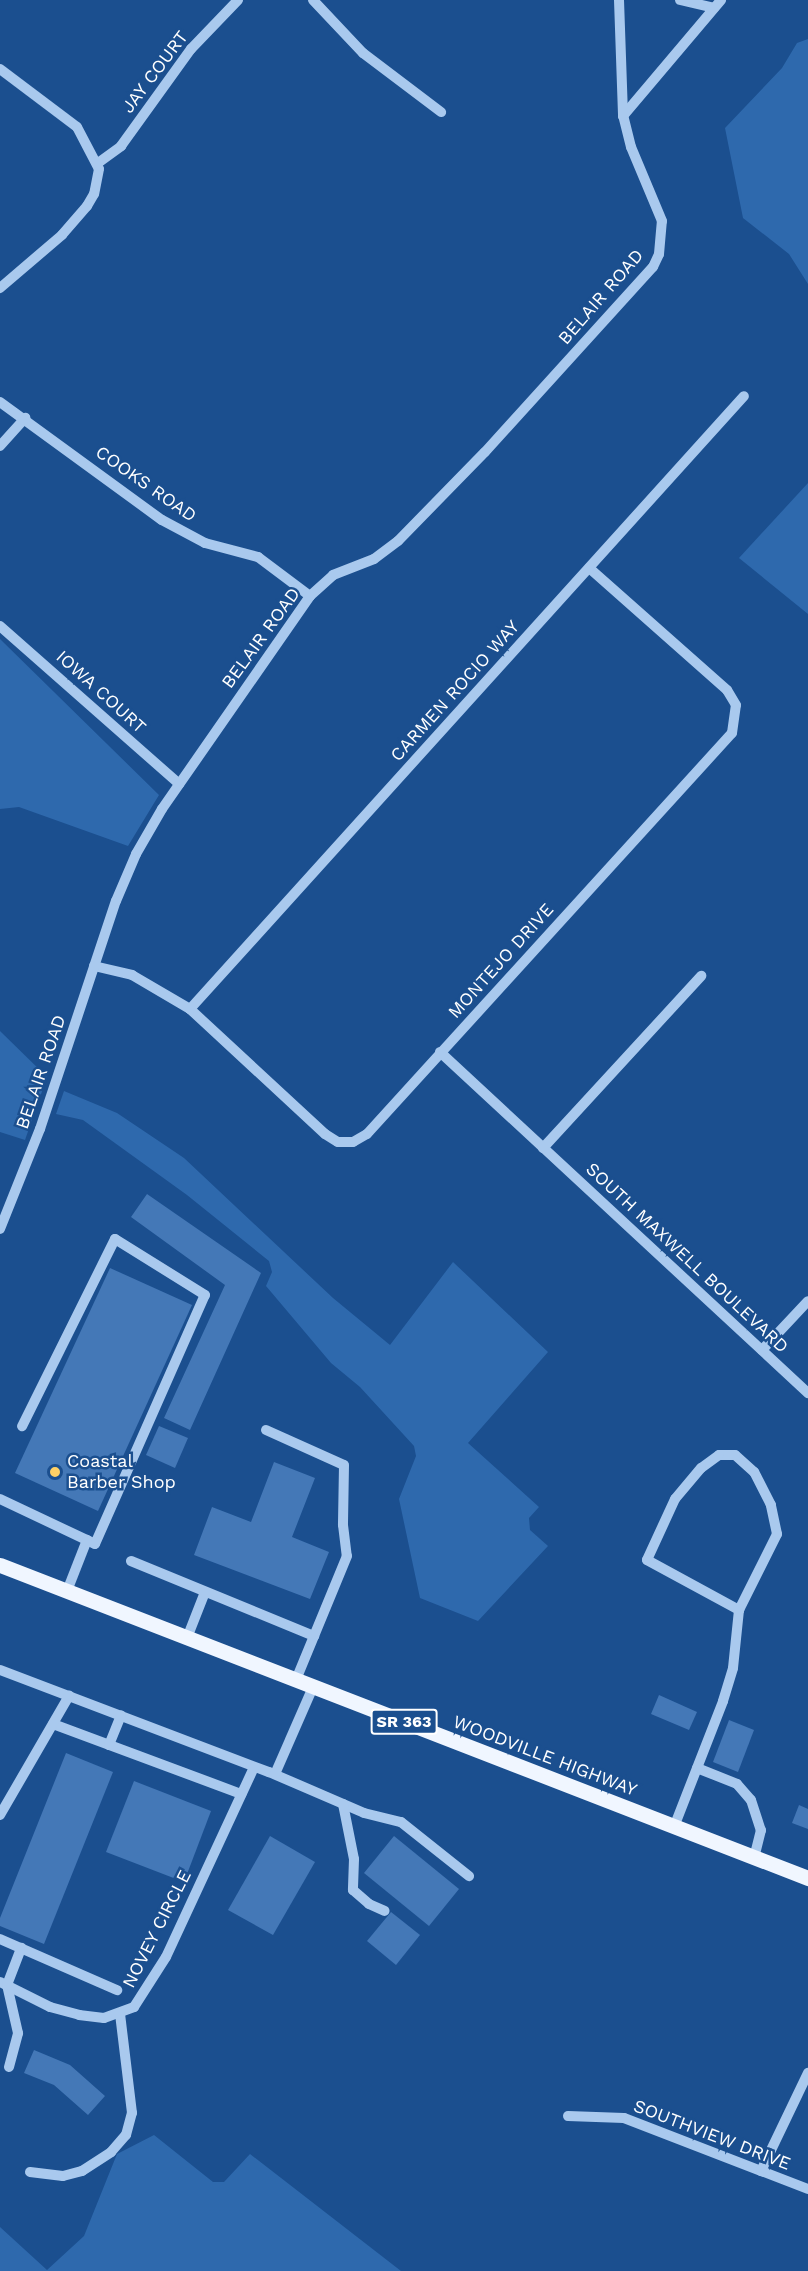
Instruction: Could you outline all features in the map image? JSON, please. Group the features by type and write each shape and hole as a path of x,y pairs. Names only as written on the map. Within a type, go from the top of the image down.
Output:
{"main road":[{"name":"WOODVILLE HIGHWAY","path":"0,1565 808,1878"}],"street":[{"name":"JAY COURT","path":"98,163 120,146 190,49 238,0"},
{"path":"313,0 363,53 441,112"},
{"name":"BELAIR ROAD","path":"0,1229 40,1129 94,966 136,854 179,784 310,596 333,575 374,559 398,541 485,452 653,267 659,254 662,221 623,116 619,0"},
{"path":"680,0 718,4"},
{"path":"623,116 656,74 718,4"},
{"path":"0,69 76,127 98,163 99,178 87,206 62,235 0,288"},
{"name":"CARMEN ROCIO WAY","path":"189,1009 744,396"},
{"name":"COOKS ROAD","path":"0,402 162,520 205,543 258,557 310,596"},
{"path":"0,446 25,418"},
{"name":"MONTEJO DRIVE","path":"94,966 132,975 189,1009 338,1142 353,1142 367,1134 732,733 737,719 736,705 727,690 589,568"},
{"name":"IOWA COURT","path":"0,626 179,784"},
{"path":"543,1148 701,976"},
{"name":"SOUTH MAXWELL BOULEVARD","path":"440,1052 808,1393"},
{"path":"0,1498 95,1544 205,1295 115,1239 22,1426"},
{"path":"762,1350 808,1301"},
{"path":"266,1430 344,1465 342,1525 347,1556 296,1680"},
{"path":"674,1827 733,1668 739,1610 777,1534 771,1505 754,1472 735,1455 719,1455 701,1467 675,1499 647,1560 739,1610"},
{"path":"67,1591 87,1540"},
{"path":"131,1561 314,1636"},
{"path":"187,1638 205,1592"},
{"path":"0,1671 275,1774 343,1804 401,1822 419,1833 469,1876"},
{"path":"275,1774 313,1687"},
{"path":"0,1815 69,1696"},
{"path":"109,1745 121,1715"},
{"path":"53,1724 241,1794"},
{"name":"NOVEY CIRCLE","path":"120,2014 135,2007 149,1989 254,1767"},
{"path":"697,1768 737,1784 751,1800 761,1830 754,1857"},
{"path":"343,1804 354,1859 353,1890 369,1904 385,1911"},
{"path":"0,1939 117,1990"},
{"path":"9,2067 18,2033 4,1984 21,1948"},
{"path":"4,1984 50,2007 79,2015 104,2018 120,2014 132,2114 126,2135 111,2152 82,2171 63,2175 30,2172"},
{"path":"761,2171 808,2073"},
{"name":"SOUTHVIEW DRIVE","path":"568,2116 624,2118 808,2189"}],"shaded area":[{"path":"808,39 808,284 789,254 743,218 725,128 782,68 797,43"},
{"path":"808,483 808,614 739,558"},
{"path":"0,639 159,795 128,846 19,807 0,809"},
{"path":"0,1031 47,1077 25,1140 0,1132"},
{"path":"64,1091 117,1113 184,1158 333,1298 390,1345 453,1262 548,1352 468,1443 539,1507 529,1518 530,1530 548,1546 478,1621 420,1598 399,1499 416,1456 414,1446 360,1387 331,1363 266,1286 272,1272 269,1261 187,1195 83,1120 56,1114"},
{"path":"154,2135 213,2182 224,2182 250,2154 401,2271 0,2271 0,2227 47,2270 84,2236 117,2154"}],"building":[{"path":"147,1194 261,1273 190,1430 164,1418 225,1285 131,1217"},
{"path":"110,1268 192,1305 98,1511 15,1473"},
{"path":"159,1426 188,1438 175,1468 146,1455"},
{"path":"274,1462 315,1478 292,1537 329,1552 310,1599 194,1555 212,1507 251,1522"},
{"path":"659,1695 697,1712 689,1730 651,1714"},
{"path":"729,1720 754,1730 738,1772 713,1762"},
{"path":"66,1753 113,1772 44,1944 0,1926 0,1918"},
{"path":"134,1781 211,1811 184,1882 106,1852"},
{"path":"799,1805 808,1809 808,1829 792,1823"},
{"path":"270,1836 315,1862 273,1935 228,1910"},
{"path":"394,1836 459,1889 429,1926 364,1873"},
{"path":"391,1912 420,1935 396,1965 367,1941"},
{"path":"34,2050 70,2065 105,2096 88,2115 54,2085 24,2073"}],"place":[{"name":"Coastal Barber Shop","path":"55,1472"}]}
